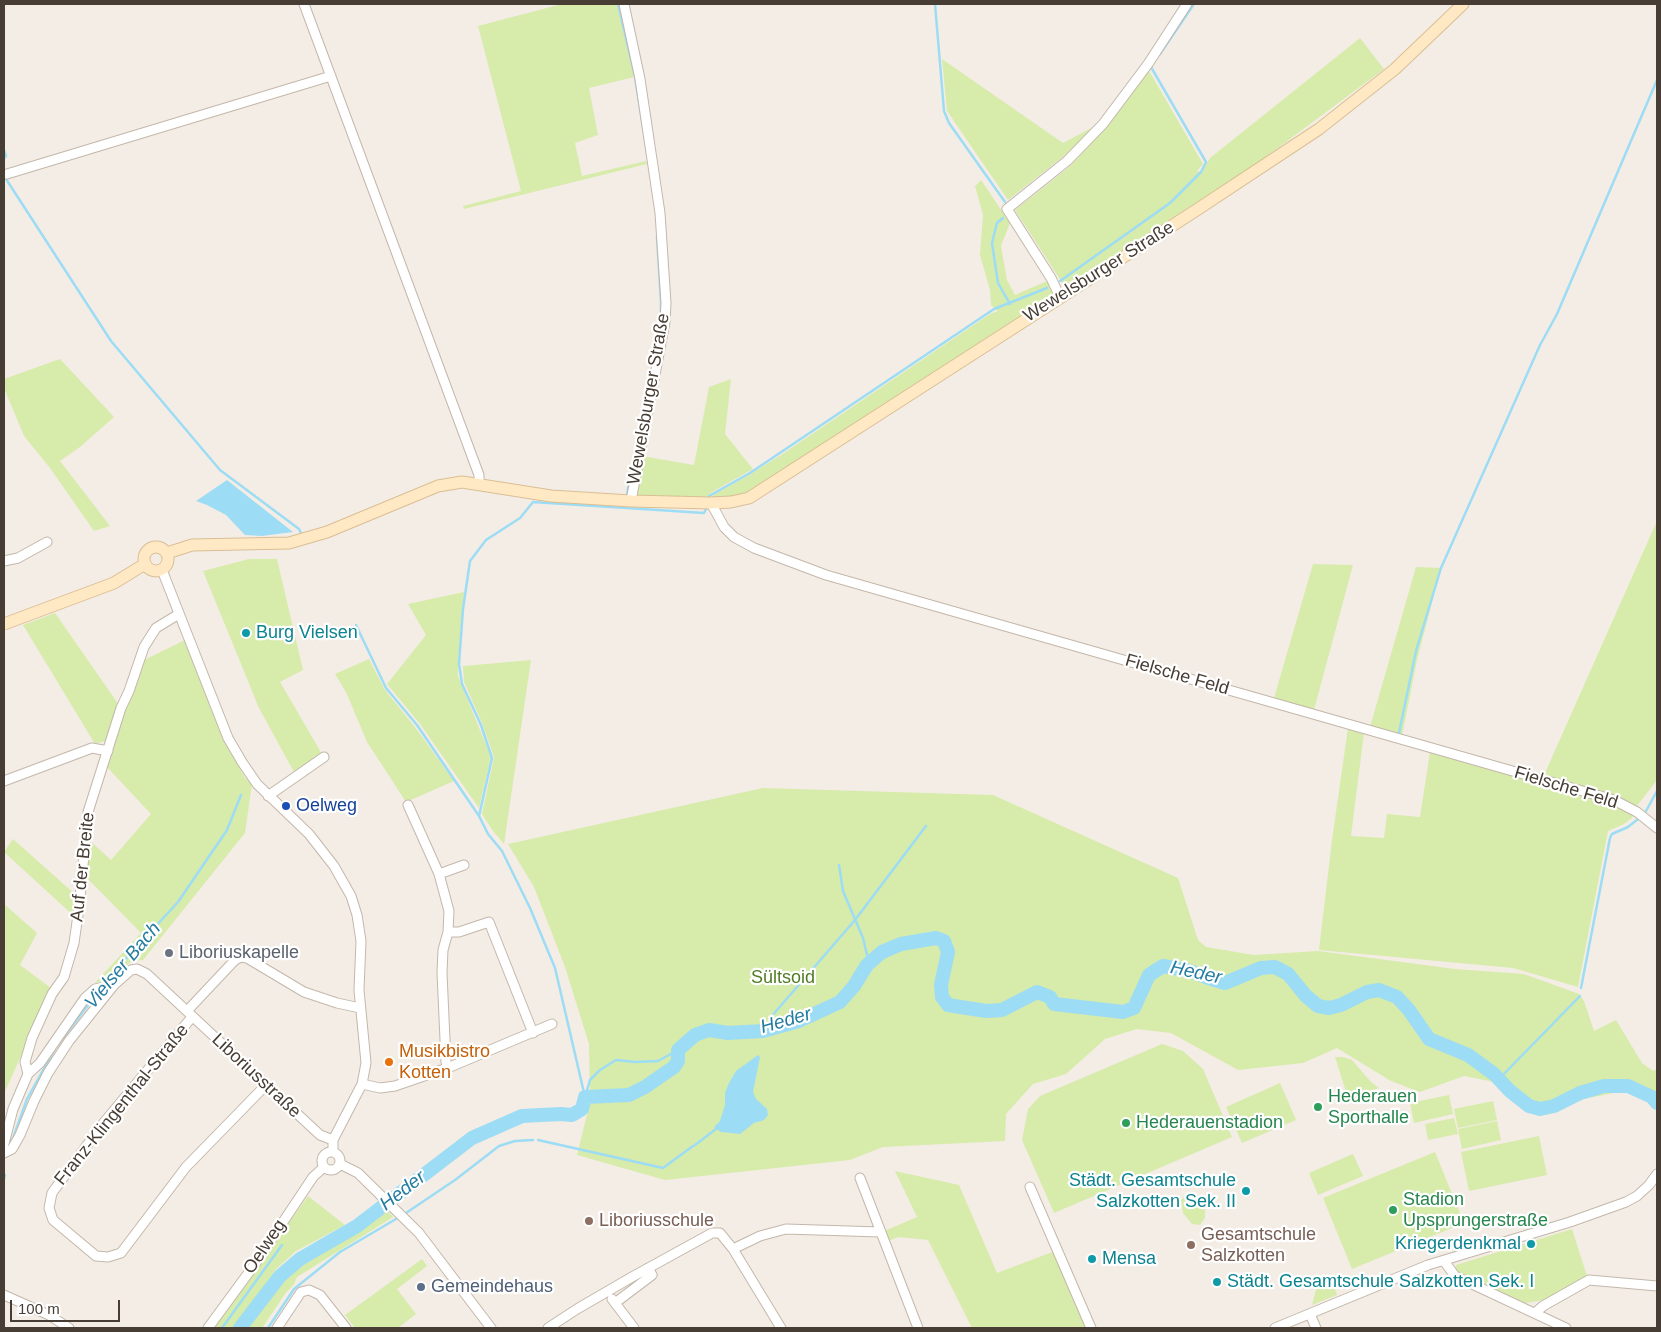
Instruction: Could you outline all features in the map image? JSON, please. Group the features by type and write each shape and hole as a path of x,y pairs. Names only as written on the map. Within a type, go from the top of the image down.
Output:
{"main road":[{"name":"Wewelsburger Straße","path":"167,553 192,546 289,543 327,532 438,486 462,482 551,496 631,501 711,503 731,502 749,498 1060,296 1196,211 1319,129 1395,69 1463,4"},
{"path":"152,547 164,548 167,553 168,560 162,570 154,571 145,564 145,554 152,547"},
{"path":"4,624 114,583 145,564"}],"street":[{"path":"304,4 480,474 480,484"},
{"name":"Wewelsburger Straße","path":"624,4 640,79 660,213 666,303 665,322 631,501"},
{"path":"1060,296 1051,278 1006,209 1067,160 1103,124 1148,64 1187,4"},
{"path":"7,174 332,76"},
{"name":"Fielsche Feld","path":"711,503 724,527 734,537 754,548 826,575 1614,800 1637,812 1657,828"},
{"path":"4,562 18,558 47,542"},
{"path":"162,570 228,738 257,784 309,834 334,866 351,896 357,915 361,941 360,1008 366,1063 362,1084 333,1140 333,1152"},
{"name":"Auf der Breite","path":"28,1074 25,1062 32,1038 52,994 64,977 74,943 88,812 121,708 144,647 156,628 179,614"},
{"path":"4,781 92,748 108,751"},
{"path":"268,796 324,757"},
{"path":"408,805 439,874 449,911 448,932 443,950 442,972 446,1062 448,1068"},
{"path":"439,874 464,865"},
{"path":"448,932 459,932 489,922 533,1033"},
{"name":"Franz-Klingenthal-Straße","path":"265,1086 186,1167 121,1253 108,1257 96,1256 53,1220 49,1208 52,1193 101,1126 235,960 241,957 247,958 304,992 337,1003 360,1008"},
{"name":"Liboriusstraße","path":"112,985 131,970 137,969 147,974 265,1086 320,1135 333,1140"},
{"path":"4,1144 13,1109 28,1074 40,1064 79,1006 95,989 112,985"},
{"path":"4,1153 12,1149 20,1135 48,1073 69,1041 112,985"},
{"path":"362,1084 380,1088 395,1086 448,1068 552,1024"},
{"path":"328,1152 333,1152 340,1157 340,1164 333,1171 328,1170 322,1162 323,1156 328,1152"},
{"path":"340,1164 358,1173 419,1232 491,1328"},
{"name":"Oelweg","path":"208,1328 254,1264 312,1177 324,1167"},
{"path":"1275,1328 1428,1265 1570,1222 1626,1202 1637,1196 1657,1174"},
{"path":"860,1178 918,1328"},
{"path":"1030,1186 1091,1328"},
{"path":"733,1249 760,1236 786,1229 880,1232"},
{"path":"548,1328 648,1268 712,1233 720,1233 733,1249 782,1328"},
{"path":"1444,1261 1455,1276 1566,1328"},
{"path":"615,1303 652,1275 648,1268"},
{"path":"1535,1313 1543,1306 1589,1280 1657,1286"},
{"path":"277,1328 301,1292 309,1290 320,1295 346,1328"},
{"path":"607,1293 634,1328"},
{"path":"4,1295 49,1315 69,1328"},
{"path":"1310,1314 1316,1328"}],"green space":[{"path":"562,4 617,4 634,77 589,88 598,135 575,143 582,176 646,161 647,164 464,209 463,206 521,191 478,26"},
{"path":"1360,38 1384,69 1255,165 1065,287 1015,210 1068,168 1089,146 1121,107 1148,69 1203,164 1197,171 1201,172 1210,158"},
{"path":"942,59 1063,143 1095,126 1079,144 1008,200 947,111"},
{"path":"981,180 1010,223 1001,246 1007,280 1015,295 1047,281 1052,291 1051,296 750,491 725,498 711,499 713,495 781,455 990,314 998,311 991,305 990,290 980,255 983,215 975,186"},
{"path":"60,359 114,417 80,447 60,461 110,526 94,531 50,468 24,436 4,388 4,379"},
{"path":"731,379 725,434 753,469 712,492 706,499 639,497 636,493 642,456 694,465 709,387"},
{"path":"1657,521 1657,780 1637,806 1632,818 1608,831 1578,987 1513,968 1319,950 1348,728 1364,733 1351,836 1384,838 1387,814 1420,817 1430,752 1541,782"},
{"path":"249,559 277,559 303,670 280,682 322,754 294,772 259,708 203,571"},
{"path":"1313,564 1353,565 1314,710 1274,698"},
{"path":"1416,567 1441,568 1417,660 1402,736 1370,727"},
{"path":"464,592 458,676 491,757 479,808 420,724 387,684 426,635 408,604"},
{"path":"55,613 119,705 108,740 95,744 23,625"},
{"path":"185,640 225,740 245,778 252,784 245,833 143,960 132,961 115,975 94,984 141,933 85,876 89,840 111,860 151,814 107,767 140,662"},
{"path":"369,659 385,690 415,727 454,781 406,802 367,742 346,692 335,674"},
{"path":"531,660 504,844 482,814 494,757 464,682 463,666"},
{"name":"Sültsoid","path":"763,788 993,795 1178,878 1198,940 1206,947 1254,955 1318,951 1455,969 1524,974 1579,994 1584,1001 1594,1031 1616,1020 1642,1063 1653,1071 1657,1069 1657,1095 1646,1089 1653,1094 1653,1102 1628,1090 1579,1100 1553,1113 1540,1116 1524,1110 1494,1082 1464,1076 1420,1092 1391,1081 1337,1048 1303,1063 1238,1070 1171,1033 1137,1029 1105,1039 1066,1074 1033,1084 1006,1114 1005,1141 883,1147 850,1160 665,1180 577,1155 590,1103 589,1044 565,967 534,887 508,844"},
{"path":"13,839 77,896 75,917 4,852"},
{"path":"4,904 37,933 20,965 51,988 4,1094"},
{"name":"Hederauenstadion","path":"1162,1044 1183,1051 1203,1069 1232,1137 1054,1213 1022,1140 1028,1109 1040,1096"},
{"path":"1335,1057 1352,1060 1371,1082 1379,1088 1349,1101"},
{"path":"1280,1083 1296,1120 1242,1143 1226,1107"},
{"path":"1449,1095 1453,1114 1414,1123 1410,1103"},
{"path":"1493,1101 1497,1120 1458,1128 1454,1109"},
{"path":"1454,1118 1458,1134 1428,1140 1425,1124"},
{"path":"1497,1121 1501,1140 1462,1149 1458,1129"},
{"path":"1539,1136 1547,1175 1469,1191 1461,1152"},
{"name":"Stadion Upsprungerstraße","path":"1435,1152 1464,1223 1352,1269 1323,1198"},
{"path":"1353,1154 1363,1176 1318,1195 1309,1173"},
{"path":"895,1171 959,1185 997,1273 1055,1251 1088,1328 972,1328 928,1240 898,1237 886,1242 882,1232 917,1217"},
{"path":"1187,1194 1193,1194 1201,1201 1205,1210 1205,1218 1200,1225 1192,1224 1183,1213 1181,1200"},
{"path":"308,1196 345,1225 296,1251 276,1269 235,1328 214,1328"},
{"path":"388,1211 393,1217 297,1277 262,1328 247,1328 286,1275 360,1231"},
{"path":"1572,1229 1587,1276 1544,1300 1525,1303 1457,1272 1455,1269 1456,1265"},
{"path":"422,1259 427,1266 397,1289 416,1314 398,1328 355,1328 345,1315"},
{"path":"1328,1281 1334,1285 1337,1295 1312,1305 1317,1286 1321,1282"}],"water":[{"path":"227,480 293,532 262,536 245,535 226,515 196,501"},
{"path":"758,1055 760,1057 753,1092 756,1099 767,1109 768,1115 764,1120 754,1123 740,1134 721,1132 714,1127 720,1121 725,1105 725,1093 729,1083 736,1071"}],"waterway":[{"path":"618,4 635,77 648,159"},
{"path":"935,4 944,111 949,123 1005,202"},
{"path":"1160,54 1194,4"},
{"path":"1060,281 1170,203 1201,172 1206,162 1151,67"},
{"path":"1399,733 1416,651 1441,568 1540,345 1557,314 1657,80"},
{"path":"4,150 6,156 4,158"},
{"path":"6,179 111,341 220,470 299,529 301,533"},
{"path":"1003,218 997,223 992,243 998,283 1010,304"},
{"path":"657,237 661,324"},
{"path":"708,499 709,496 750,473 994,309 1047,288"},
{"path":"627,494 650,376"},
{"path":"585,1097 555,968 530,908 502,851 488,834 479,816 492,758 481,725 462,684 459,664 463,609 470,561 486,540 520,518 533,502 704,513 706,509"},
{"path":"356,625 386,688 417,725 479,816"},
{"path":"1646,811 1657,791"},
{"name":"Vielser Bach","path":"106,983 178,902 227,830 241,795"},
{"path":"1581,988 1610,838 1612,834 1628,827 1638,819"},
{"path":"771,1017 855,920 926,826"},
{"path":"839,865 843,891 863,938 869,963"},
{"name":"Heder","path":"240,1328 280,1276 300,1259 357,1226 472,1138 522,1116 572,1115 582,1109 585,1097 629,1095 645,1087 674,1067 678,1061 678,1050 695,1035 709,1030 728,1033 763,1031 799,1021 840,1002 854,986 867,965 882,952 901,944 936,938 944,941 948,952 941,985 942,997 948,1005 986,1011 1002,1010 1037,992 1050,997 1054,1004 1123,1012 1134,1008 1149,975 1163,966 1190,971 1225,983 1261,968 1275,967 1288,974 1306,996 1318,1006 1329,1008 1341,1005 1367,992 1379,990 1397,997 1409,1010 1429,1039 1468,1055 1494,1074 1510,1091 1529,1106 1540,1109 1554,1106 1580,1093 1604,1086 1628,1086 1652,1097 1657,1103"},
{"name":"Vielser Bach","path":"12,1141 27,1099 56,1047 99,991"},
{"path":"1499,1079 1580,996"},
{"name":"Heder","path":"585,1097 590,1080 600,1070 616,1060 635,1062 658,1061 678,1050"},
{"path":"695,1145 716,1129"},
{"path":"406,1213 455,1180 499,1146 515,1141 533,1140"},
{"path":"538,1140 663,1168 693,1146"},
{"name":"Vielser Bach","path":"4,1179 5,1175"},
{"path":"268,1328 294,1289 340,1252 396,1219"},
{"path":"222,1328 282,1245"}],"place":[{"name":"Burg Vielsen","path":"246,633"},
{"name":"Oelweg","path":"286,806"},
{"name":"Liboriuskapelle","path":"169,953"},
{"name":"Musikbistro Kotten","path":"389,1062"},
{"name":"Hederauen Sporthalle","path":"1318,1107"},
{"name":"Hederauenstadion","path":"1126,1123"},
{"name":"Städt. Gesamtschule Salzkotten Sek. II","path":"1246,1191"},
{"name":"Stadion Upsprungerstraße","path":"1393,1210"},
{"name":"Liboriusschule","path":"589,1221"},
{"name":"Kriegerdenkmal","path":"1531,1244"},
{"name":"Gesamtschule Salzkotten","path":"1191,1245"},
{"name":"Mensa","path":"1092,1259"},
{"name":"Städt. Gesamtschule Salzkotten Sek. I","path":"1217,1282"},
{"name":"Gemeindehaus","path":"421,1287"}]}
